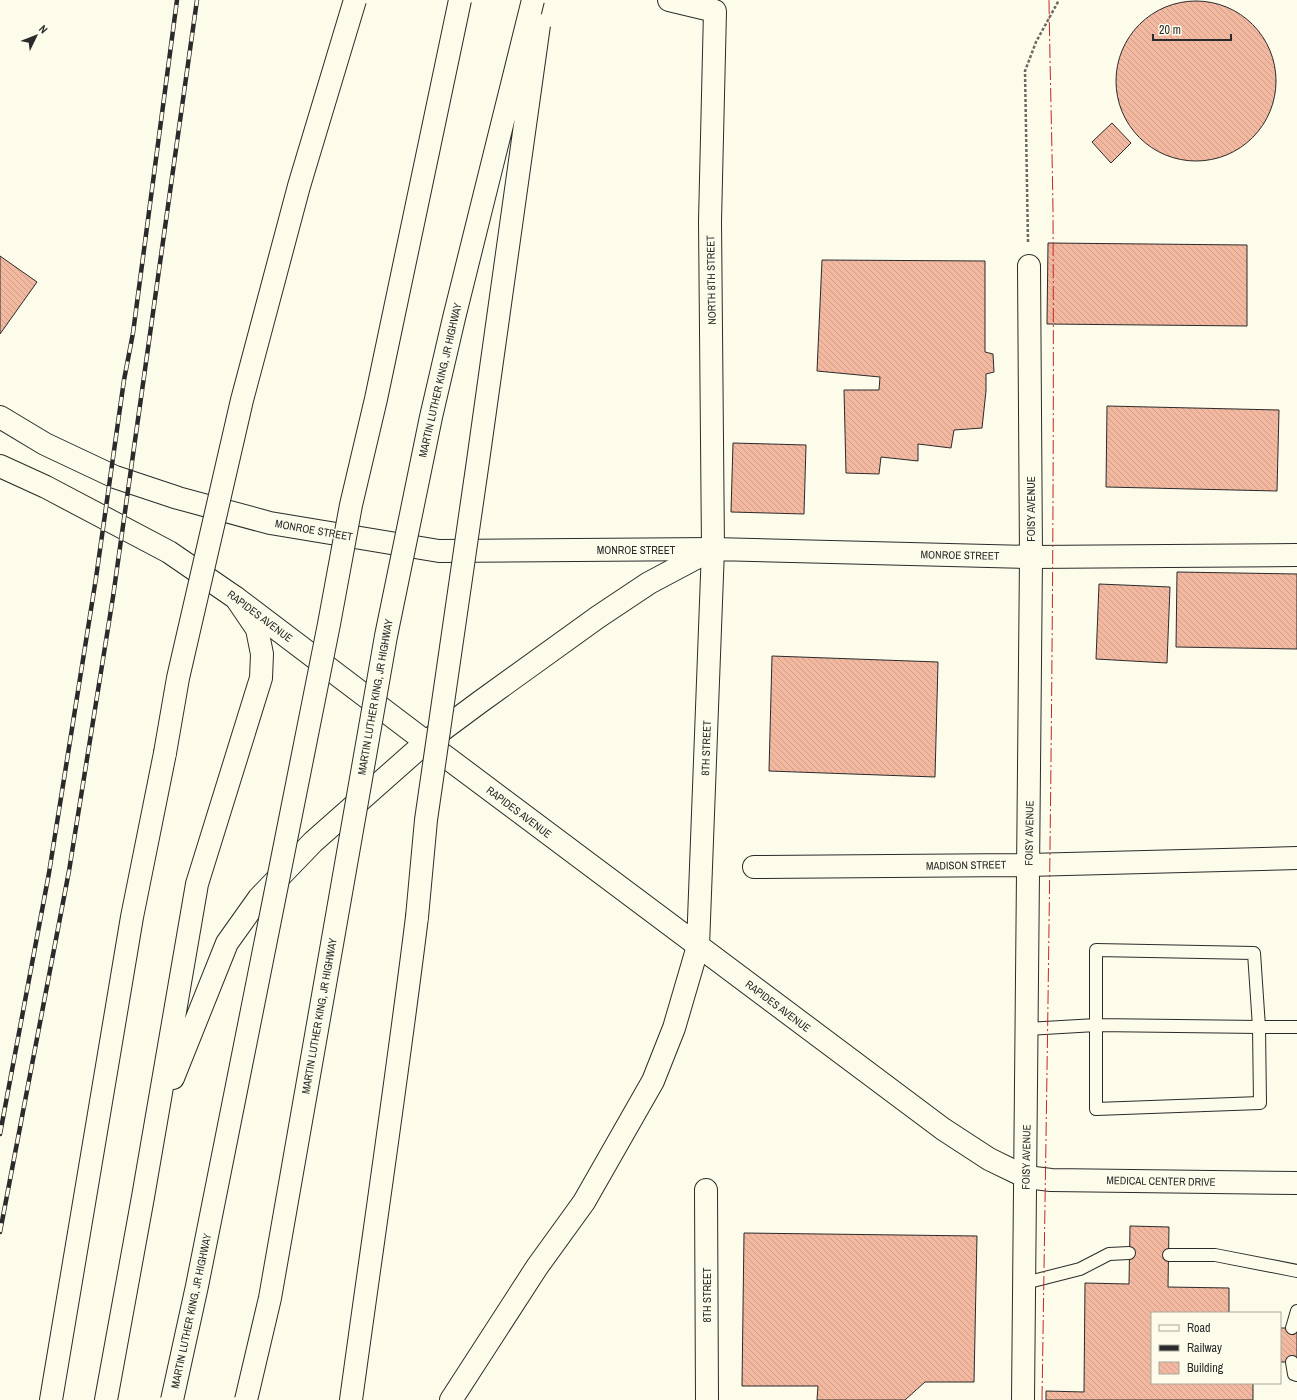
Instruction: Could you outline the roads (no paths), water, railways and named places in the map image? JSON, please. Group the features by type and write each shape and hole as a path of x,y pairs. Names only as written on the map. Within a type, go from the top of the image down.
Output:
{"main road":[{"path":"51,1400 132,917 165,752 178,678 242,400 299,186 355,0"},
{"name":"MARTIN LUTHER KING, JR HIGHWAY","path":"172,1400 197,1286 352,505 376,399 460,0"},
{"name":"MARTIN LUTHER KING, JR HIGHWAY","path":"246,1400 270,1298 387,628 431,417 454,318 533,0"},
{"path":"351,1400 383,1164 399,1059 417,917 426,820 542,0"},
{"name":"NORTH 8TH STREET","path":"669,0 715,11 710,221 713,550"},
{"name":"FOISY AVENUE","path":"1024,1400 1031,557 1029,266"},
{"name":"MONROE STREET","path":"0,417 45,444 115,477 178,498 270,523 439,552 713,550 1031,557 1297,555"},
{"name":"RAPIDES AVENUE","path":"0,466 46,487 169,552 236,598 943,1129 989,1159 1026,1177"},
{"path":"156,1122 227,943 259,898 312,842 426,742 604,613 649,583 713,550"},
{"name":"8TH STREET","path":"451,1400 537,1267 584,1202 653,1081 674,1028 698,946 713,550"},
{"path":"106,1400 198,884 261,678 262,654 257,629 236,598"},
{"name":"MADISON STREET","path":"754,867 1028,865 1297,858"},
{"name":"MEDICAL CENTER DRIVE","path":"1026,1177 1051,1180 1297,1183"},
{"name":"8TH STREET","path":"706,1190 707,1400"}],"lane":[{"path":"1096,950 1254,953 1259,1027 1260,1102 1096,1109 1096,950"},
{"path":"1027,1028 1096,1025 1297,1027"},
{"path":"1024,1283 1080,1269 1109,1254 1130,1254"},
{"path":"1169,1255 1215,1255 1297,1271"},
{"path":"1292,1328 1297,1311"},
{"path":"1292,1362 1294,1374 1297,1375"}],"railway":[{"path":"0,1134 49,873 96,578 124,380 133,333 177,0"},
{"path":"0,1232 69,871 113,597 197,0"}]}
